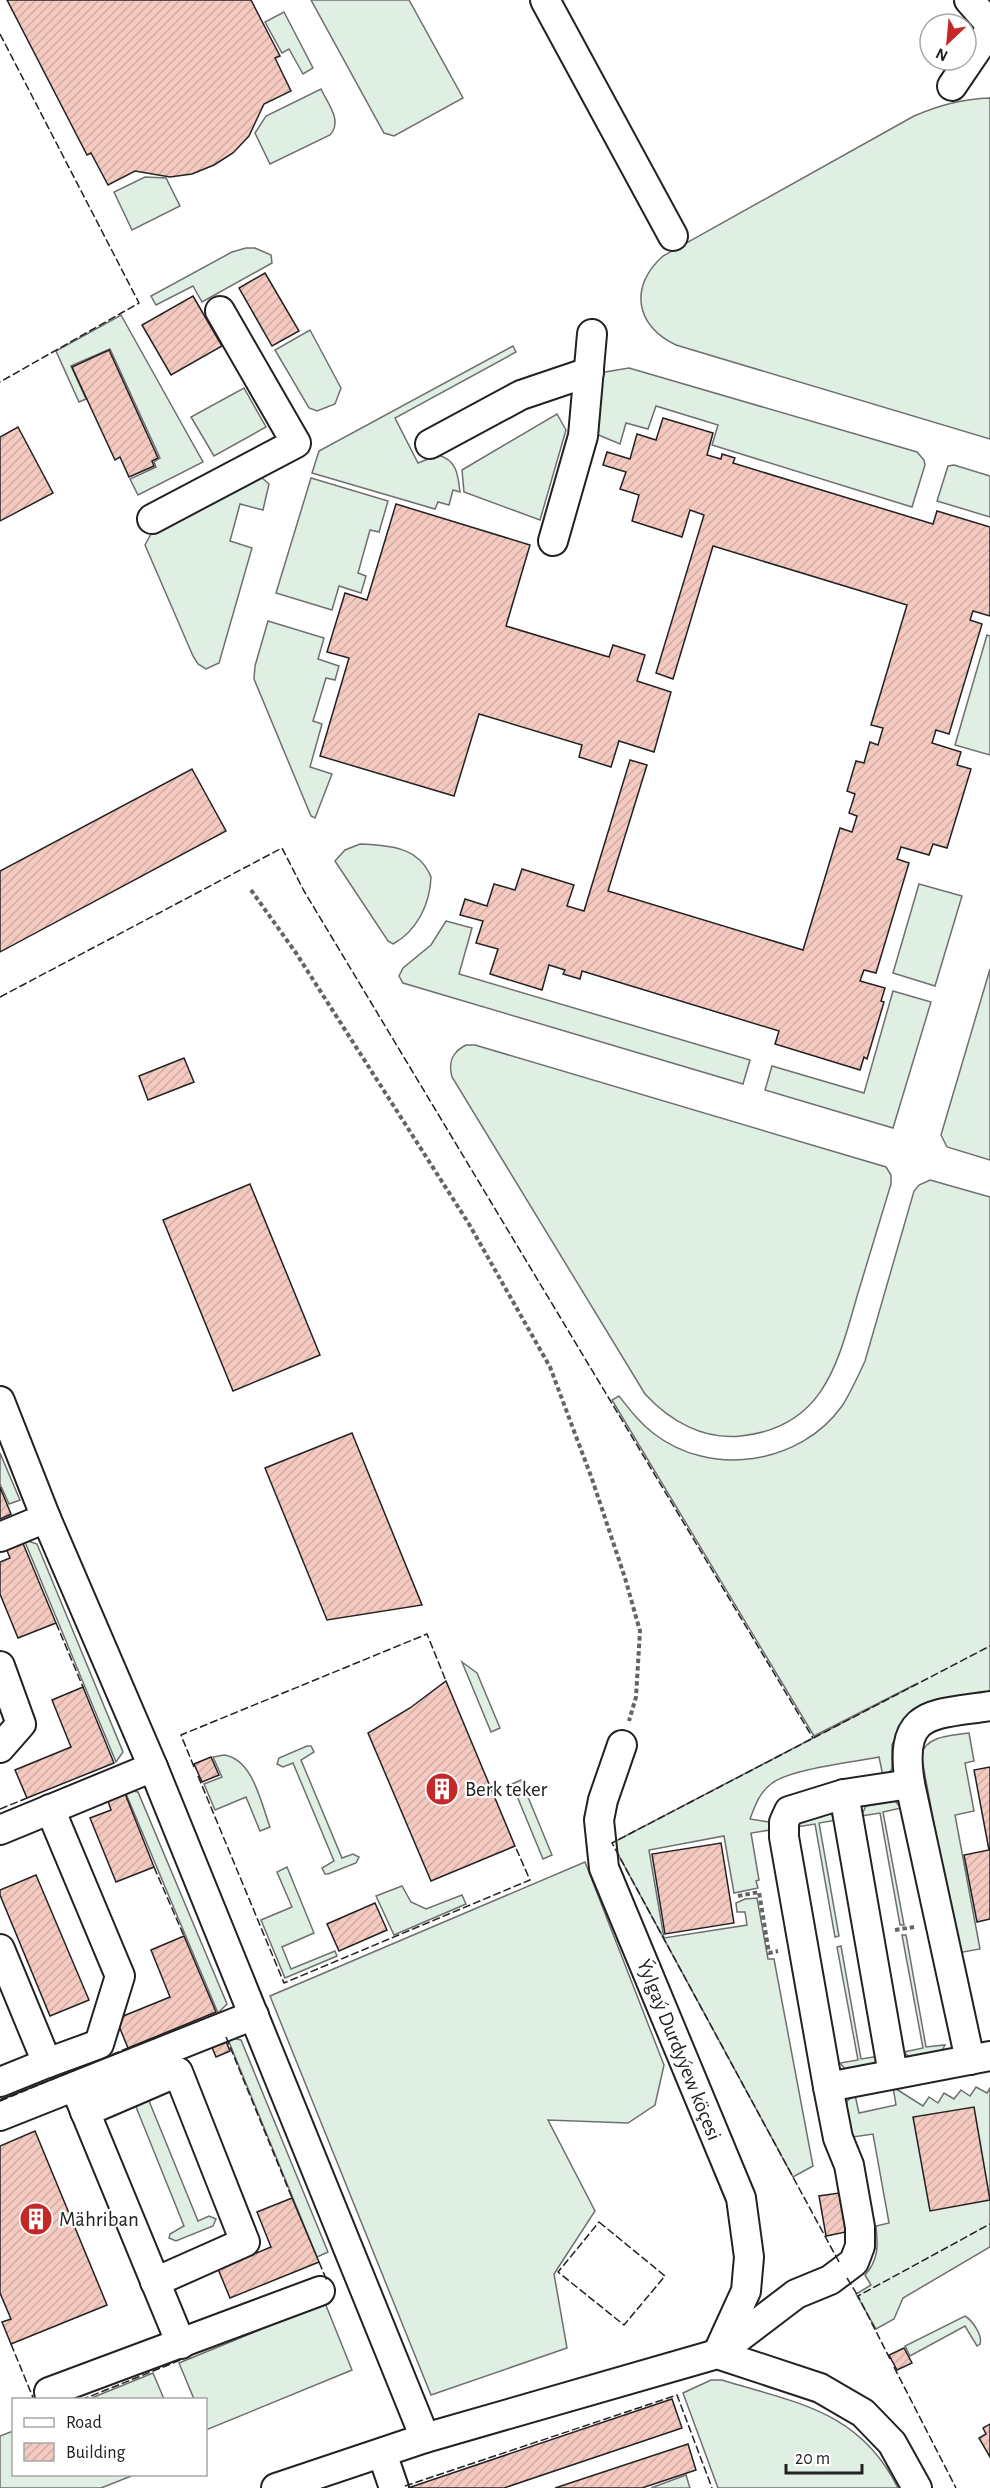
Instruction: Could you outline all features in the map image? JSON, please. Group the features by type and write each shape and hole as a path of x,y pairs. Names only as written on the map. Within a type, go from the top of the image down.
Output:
{"street":[{"path":"545,0 672,236"},
{"path":"969,0 990,24"},
{"path":"952,86 990,30"},
{"path":"152,519 296,443 220,311"},
{"path":"553,541 583,436 592,334"},
{"path":"430,444 521,395 589,372"},
{"path":"0,1401 46,1518 153,1767 425,2438"},
{"path":"0,1537 46,1518"},
{"path":"0,1666 21,1724 0,1748"},
{"path":"828,2087 980,2058 910,1784 908,1750 911,1731 931,1715 990,1706"},
{"name":"Ýylgaý Durdyýew köçesi","path":"622,1745 603,1800 599,1820 604,1868 741,2198 750,2257 746,2291 717,2354"},
{"path":"0,1830 153,1767"},
{"path":"276,2488 425,2438 717,2354 795,2294 830,2280 854,2262 860,2246 860,2227 849,2165 838,2138 828,2087 784,1837 784,1822 789,1811 797,1807 844,1794 910,1784"},
{"path":"844,1794 893,2074"},
{"path":"0,2082 99,2044 120,1976 50,1809"},
{"path":"0,1949 47,2063"},
{"path":"80,2099 254,2015"},
{"path":"0,2116 80,2099 178,2072 245,2242 155,2282"},
{"path":"80,2099 181,2344"},
{"path":"49,2392 320,2290"},
{"path":"717,2354 820,2388 863,2413 892,2443 917,2488"},
{"path":"382,2453 394,2488"}],"path":[{"path":"251,890 296,953 469,1224 550,1367 596,1490 625,1578 639,1631 636,1697 622,1745"}],"green space":[{"path":"311,0 409,0 463,98 394,136 384,133"},
{"path":"284,12 313,68 303,74 289,49 282,53 265,22"},
{"path":"321,89 335,118 334,130 330,135 270,164 255,133 266,116"},
{"path":"990,98 990,439 676,345 662,337 652,327 641,305 641,292 652,268 663,256 914,116 951,103"},
{"path":"145,177 166,178 180,206 132,230 114,192"},
{"path":"255,248 271,255 272,263 202,302 193,286 156,305 151,296 232,252"},
{"path":"121,315 203,462 138,495 130,479 156,467 154,462 160,458 110,349 71,366 86,399 79,402 56,351"},
{"path":"310,330 341,388 335,404 317,411 309,408 275,350"},
{"path":"513,346 516,352 395,418 418,463 438,455 453,464 460,492 453,490 449,505 438,502 435,509 312,473 319,451"},
{"path":"629,368 917,452 925,465 912,507 712,445 718,425 656,406 648,429 626,423 620,444 596,434 599,378 605,372"},
{"path":"244,388 266,427 214,456 191,417"},
{"path":"557,414 566,430 540,520 464,492 462,470"},
{"path":"954,465 990,476 990,517 937,501 948,466"},
{"path":"261,477 269,484 263,510 240,504 230,541 252,548 219,663 206,669 198,664 193,656 145,545 152,532"},
{"path":"311,478 388,501 379,532 370,530 358,573 366,576 361,593 339,586 332,610 276,593"},
{"path":"268,621 324,638 318,659 339,666 335,680 326,678 313,721 322,724 310,767 332,774 315,818 311,816 254,679 255,666"},
{"path":"987,635 990,636 990,755 955,745"},
{"path":"360,844 382,845 411,854 426,867 431,877 428,897 421,916 409,932 393,944 388,941 335,861 345,850"},
{"path":"919,884 962,896 935,986 893,973"},
{"path":"446,921 472,928 459,974 750,1060 743,1084 403,983 399,976 403,968 431,945"},
{"path":"990,969 990,1160 947,1147 941,1135"},
{"path":"893,991 931,1002 893,1128 765,1090 772,1066 864,1093"},
{"path":"466,1045 475,1045 886,1167 891,1175 891,1184 843,1343 824,1387 810,1405 792,1420 769,1430 741,1436 727,1436 713,1435 688,1427 665,1413 645,1394 452,1077 452,1058"},
{"path":"930,1180 990,1197 990,1696 902,1724 892,1745 892,1768 889,1774 883,1776 879,1757 806,1770 771,1784 760,1796 750,1819 769,1822 770,1830 751,1833 759,1880 756,1881 758,1888 734,1893 724,1836 649,1850 664,1938 747,1925 745,1912 737,1912 736,1903 745,1899 757,1898 768,1959 774,1959 813,2166 793,2177 612,1843 918,1683 814,1736 612,1400 619,1396 639,1421 653,1433 676,1447 701,1456 727,1460 753,1458 779,1452 803,1441 824,1426 842,1406 854,1384 865,1361 914,1191 919,1185"},
{"path":"0,1453 20,1500 9,1504 0,1484"},
{"path":"25,1542 37,1544 123,1752 116,1762"},
{"path":"462,1662 477,1673 500,1728 491,1732"},
{"path":"969,1733 974,1761 965,1763 974,1811 955,1815 980,1949 958,1953 921,1754 929,1743 935,1740"},
{"path":"311,1746 314,1752 301,1760 342,1858 353,1854 359,1857 356,1863 328,1874 325,1874 322,1868 334,1861 293,1763 283,1767 277,1764 279,1758"},
{"path":"224,1755 234,1758 249,1773 270,1827 260,1831 246,1797 215,1810 204,1784 222,1777 213,1757"},
{"path":"521,1780 552,1855 543,1859 512,1784"},
{"path":"124,1789 138,1792 227,2004 218,2013"},
{"path":"895,1801 901,1808 883,1812 904,1925 900,1925 880,1813 861,1816 866,1806"},
{"path":"830,1813 837,1820 819,1823 839,1936 835,1937 815,1824 796,1827 798,1821"},
{"path":"585,1862 664,2065 655,2105 628,2123 548,2120 595,2211 554,2274 567,2348 431,2395 270,1996"},
{"path":"287,1867 314,1933 282,1947 291,1969 335,1951 337,1956 285,1978 261,1920 292,1907 277,1872"},
{"path":"402,1886 411,1902 426,1909 462,1895 466,1904 394,1935 376,1896"},
{"path":"902,1935 906,1935 926,2047 945,2045 940,2054 911,2059 904,2052 923,2048"},
{"path":"841,1946 861,2059 880,2056 876,2065 846,2070 840,2063 858,2060 837,1947"},
{"path":"227,2037 241,2040 328,2252 317,2257"},
{"path":"893,2087 923,2106 929,2097 938,2103 944,2093 954,2099 961,2090 970,2096 976,2087 987,2093 990,2088 990,2247 903,2298 894,2319 876,2329 856,2294 871,2285 865,2275 875,2258 876,2226 889,2223 873,2134 853,2137 847,2122 847,2101 855,2095 859,2113 896,2105"},
{"path":"147,2096 198,2221 209,2216 216,2219 213,2226 176,2241 169,2238 170,2234 184,2226 134,2102"},
{"path":"325,2303 352,2370 207,2430 207,2398 194,2398 179,2363"},
{"path":"965,2316 977,2329 980,2344 977,2346 965,2326 910,2356 905,2346"},
{"path":"153,2373 164,2398 91,2398"},
{"path":"711,2380 722,2380 801,2404 845,2426 865,2442 883,2462 898,2488 718,2488 683,2393"},
{"path":"12,2431 12,2476 131,2476 101,2488 0,2488 0,2436"},
{"path":"686,2475 690,2488 651,2488"}],"building":[{"path":"7,0 251,0 280,56 275,58 291,91 264,104 249,136 233,153 214,165 192,174 170,177 135,171 108,185 91,153 87,155"},
{"path":"265,273 299,331 272,346 239,288"},
{"path":"193,296 222,346 171,375 142,325"},
{"path":"109,350 158,458 152,461 154,466 129,477 120,457 115,460 72,367"},
{"path":"663,418 713,433 707,455 721,459 722,454 735,458 733,463 933,524 937,511 990,527 990,616 973,611 970,620 982,624 949,734 936,730 932,743 961,752 957,765 971,769 947,848 933,844 929,855 901,847 897,859 909,863 876,973 864,970 860,981 885,988 881,1001 884,1002 867,1059 864,1057 860,1070 775,1044 779,1031 582,971 580,979 563,974 565,970 549,965 542,990 490,974 498,949 476,943 483,921 460,915 465,899 487,906 494,884 515,890 522,869 574,885 567,906 584,911 630,760 647,765 608,891 803,950 840,828 852,832 857,816 849,813 855,794 847,791 856,761 864,763 870,742 878,745 883,728 871,725 907,605 713,546 673,679 656,673 704,515 690,510 682,537 632,521 639,495 620,489 626,472 603,465 607,452 630,459 637,434 656,440"},
{"path":"18,427 53,493 0,521 0,437"},
{"path":"396,504 530,545 506,626 609,657 613,645 645,655 637,681 671,692 654,752 619,741 611,767 579,757 582,745 479,714 454,796 320,756 349,658 327,652 345,593 367,600"},
{"path":"192,769 226,831 0,952 0,871"},
{"path":"184,1058 194,1082 148,1100 139,1076"},
{"path":"250,1184 320,1355 233,1391 163,1220"},
{"path":"352,1433 422,1605 327,1620 265,1468"},
{"path":"0,1487 11,1514 0,1519"},
{"path":"22,1541 56,1623 18,1638 0,1594 0,1562 10,1558 6,1548"},
{"name":"Berk teker","path":"446,1681 515,1846 431,1881 368,1733 410,1708"},
{"path":"83,1687 114,1763 27,1798 15,1770 71,1747 52,1700"},
{"path":"211,1757 219,1775 202,1782 194,1764"},
{"path":"990,1767 990,1919 977,1922 964,1855 989,1850 974,1770"},
{"path":"124,1791 154,1867 116,1882 90,1818 111,1810 107,1798"},
{"path":"721,1843 734,1923 665,1934 652,1854"},
{"path":"36,1875 89,2000 50,2016 0,1895 0,1890"},
{"path":"375,1903 387,1930 339,1951 327,1924"},
{"path":"184,1936 216,2012 128,2048 116,2019 170,1997 151,1950"},
{"path":"225,2039 230,2051 216,2057 211,2045"},
{"path":"974,2107 990,2200 930,2211 913,2117"},
{"name":"Mähriban","path":"35,2131 107,2305 11,2344 2,2322 11,2319 0,2293 0,2146"},
{"path":"839,2193 846,2232 826,2236 819,2196"},
{"path":"292,2198 319,2262 230,2298 218,2269 271,2247 257,2212"},
{"path":"904,2348 912,2363 897,2370 889,2355"},
{"path":"672,2399 682,2428 504,2488 408,2488"},
{"path":"990,2424 990,2457 979,2438 986,2434 983,2428"},
{"path":"688,2444 696,2470 642,2488 555,2488"}],"fence":[{"path":"0,34 139,303 0,382"},
{"path":"0,997 282,848 304,891 813,1738"},
{"path":"56,1623 83,1687"},
{"path":"194,1767 181,1735 427,1634 446,1681"},
{"path":"839,2262 612,1843 990,1646"},
{"path":"198,1776 284,1983 530,1880 515,1846"},
{"path":"0,1809 27,1798"},
{"path":"154,1867 184,1936"},
{"path":"226,2037 292,2198"},
{"path":"0,2101 128,2048"},
{"path":"599,2222 665,2276 624,2325 558,2272 599,2222"},
{"path":"890,2359 858,2296 990,2224"},
{"path":"319,2262 327,2281"},
{"path":"847,2278 858,2296"},
{"path":"11,2344 33,2398"},
{"path":"86,2398 183,2359"},
{"path":"894,2367 956,2488"},
{"path":"405,2486 677,2395 712,2488"}],"place":[{"name":"Berk teker","path":"442,1789"},
{"name":"Mähriban","path":"36,2219"}]}
